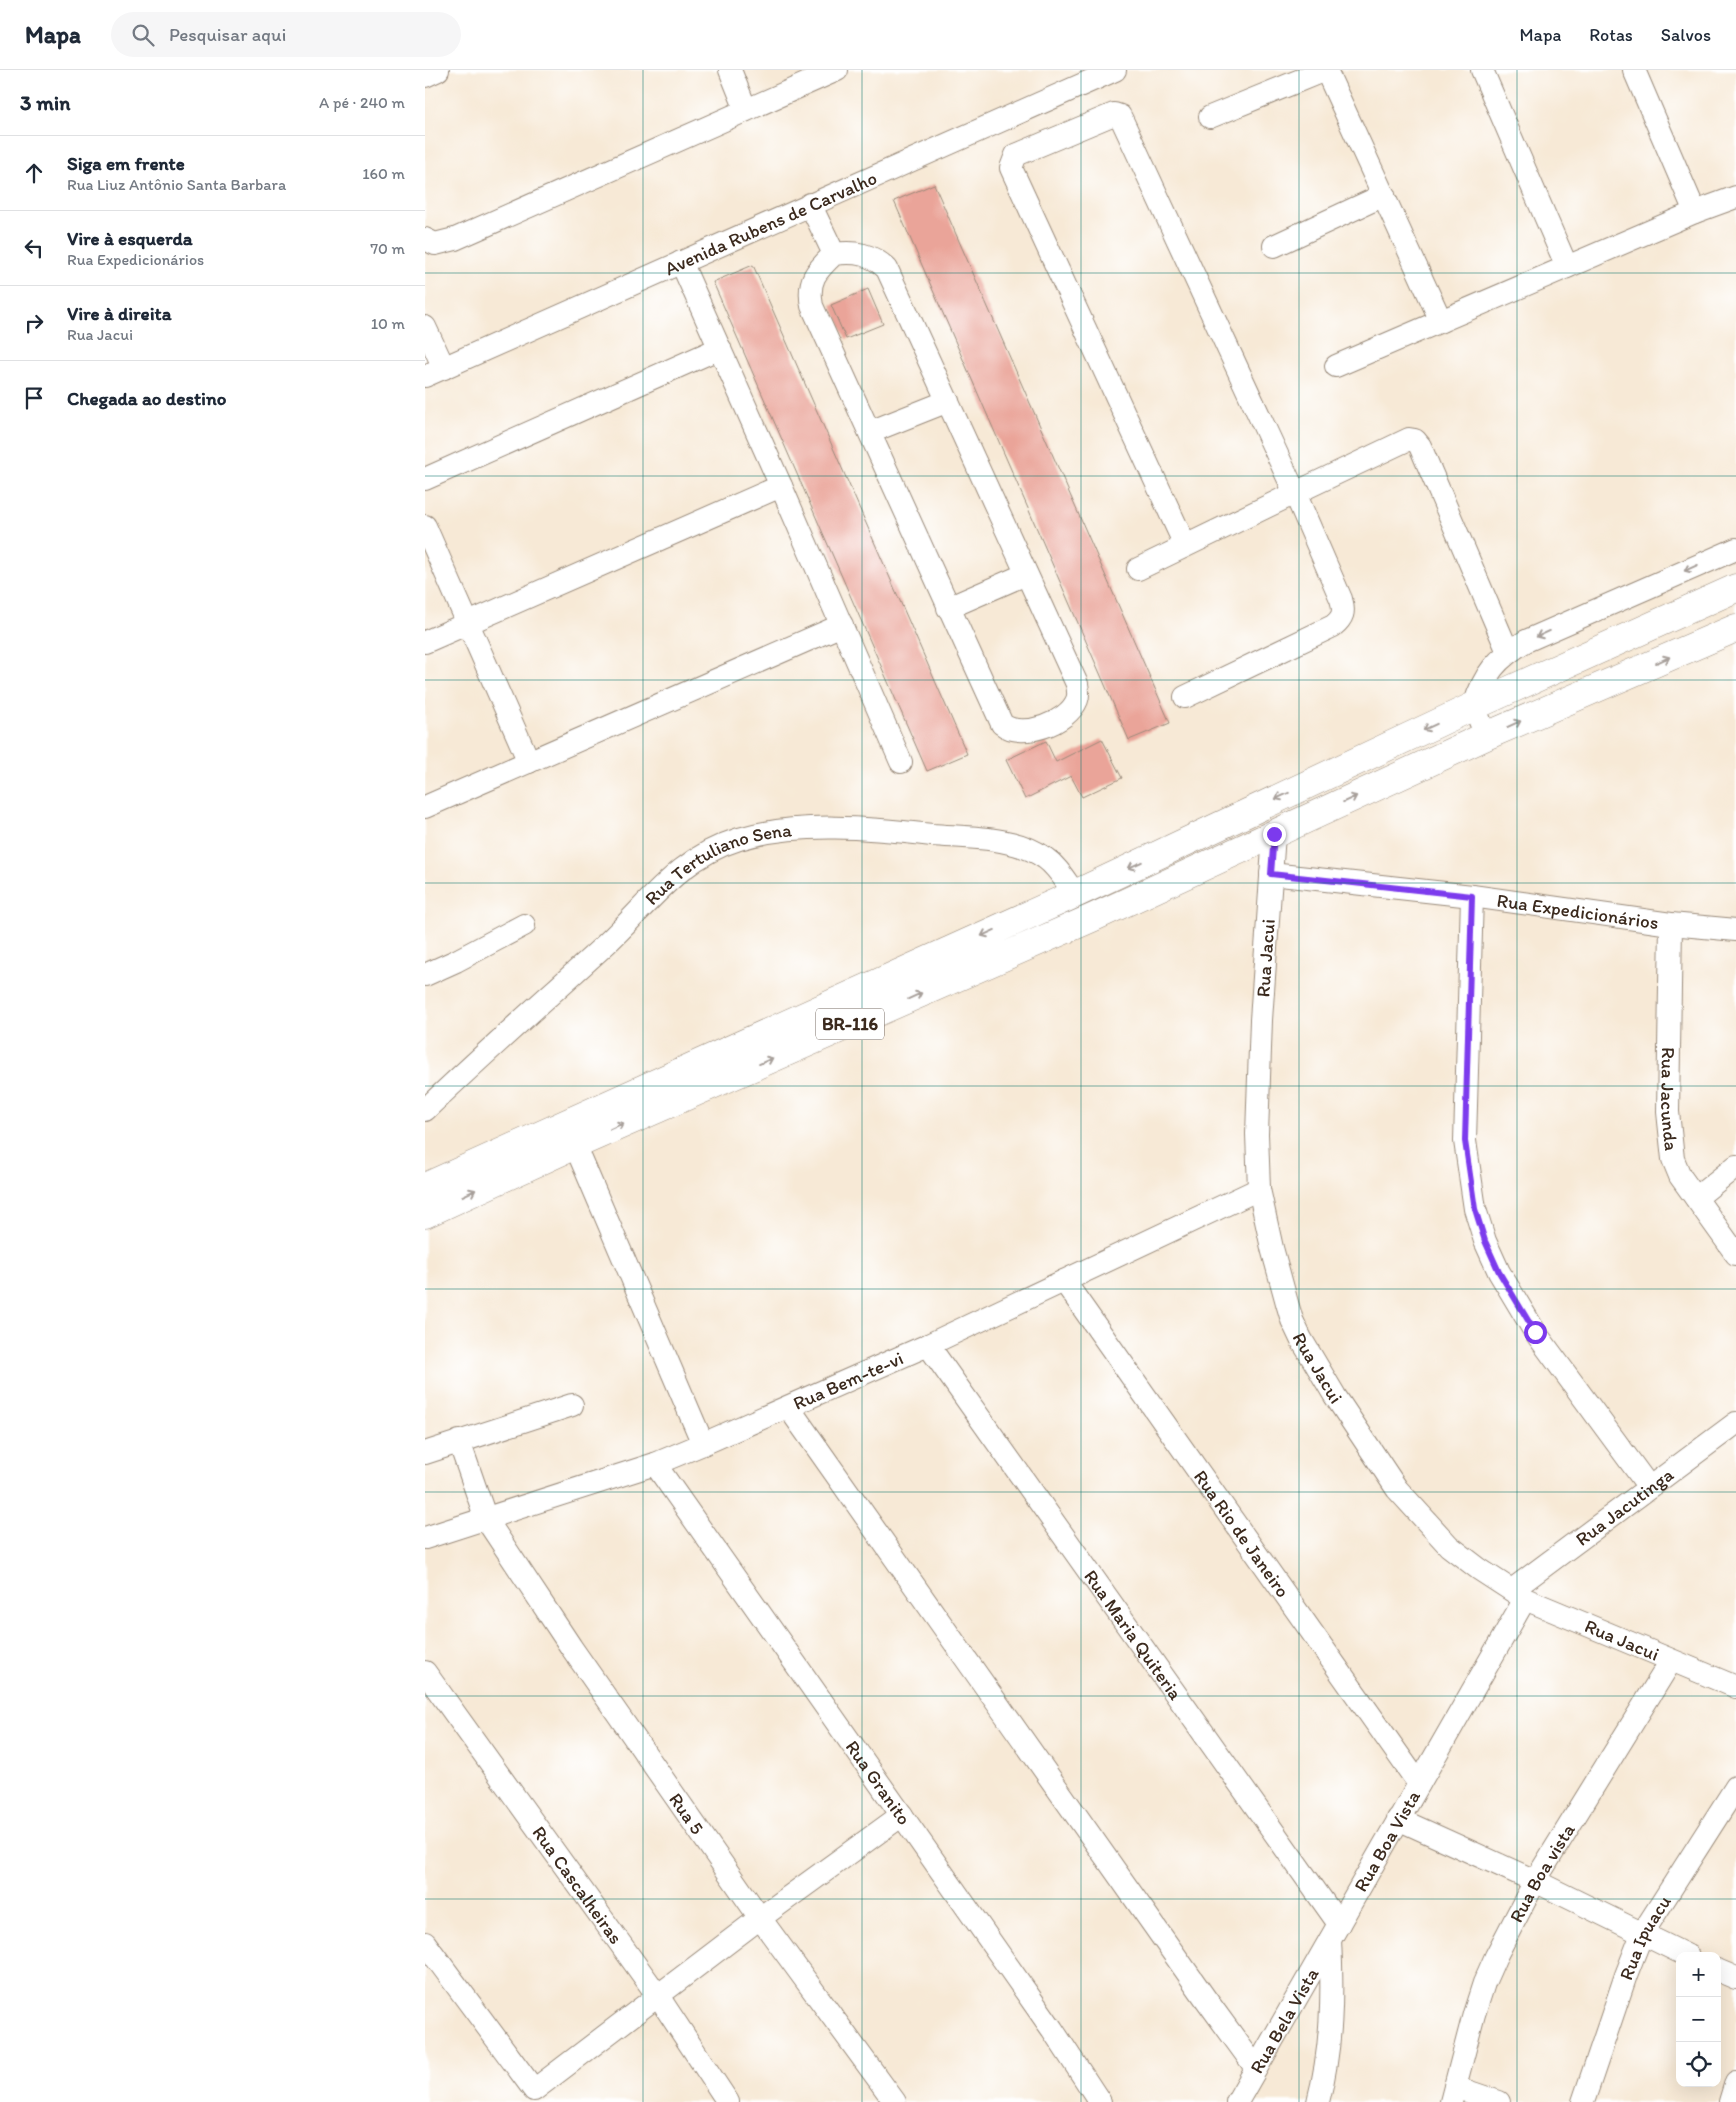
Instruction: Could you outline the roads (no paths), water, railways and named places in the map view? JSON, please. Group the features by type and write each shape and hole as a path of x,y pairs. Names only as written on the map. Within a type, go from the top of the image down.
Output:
{"highway":[{"path":"425,1187 1075,894 1474,706 1736,588"},
{"path":"1274,834 1486,736 1734,634"},
{"name":"BR-116","path":"425,1214 575,1145 1092,918 1274,834"}],"street":[{"path":"425,76 438,70"},
{"path":"730,70 747,110"},
{"path":"425,239 435,244 455,238 837,70"},
{"name":"Avenida Rubens de Carvalho","path":"434,372 1115,70"},
{"path":"1211,117 1326,70 1441,321"},
{"path":"1481,70 1567,267"},
{"path":"1634,70 1695,212"},
{"path":"1185,545 1012,172 1011,166 1016,155 1112,114 1120,116 1295,493 1343,605 1341,619 1333,626 1185,697"},
{"path":"1273,246 1384,195"},
{"path":"1336,366 1695,212 1736,197"},
{"path":"810,204 834,254"},
{"path":"848,252 859,254 872,258 887,269 948,401 1077,684 1078,698 1072,708 1047,726 1034,730 1014,730 1002,724 812,306 809,294 813,277 819,267 834,254 848,252"},
{"path":"681,262 901,762"},
{"path":"425,327 434,372"},
{"path":"425,479 720,348"},
{"path":"870,432 948,401"},
{"path":"1138,569 1295,493 1409,440 1415,440 1420,446 1508,652"},
{"path":"425,642 781,486"},
{"path":"425,526 529,762"},
{"path":"1486,736 1474,706 1485,677 1508,652 1526,641 1736,549"},
{"path":"949,608 1026,574"},
{"path":"425,807 842,625"},
{"name":"Rua Tertuliano Sena","path":"425,1110 609,941 689,863 711,850 740,839 769,833 846,827 1005,842 1033,850 1047,859 1058,870 1075,894"},
{"name":"Rua Jacui","path":"1274,834 1261,1020 1257,1134 1259,1189 1272,1248 1292,1320 1335,1396 1397,1489 1449,1546 1479,1569 1519,1595 1671,1662 1735,1685"},
{"name":"Rua Expedicionários","path":"1271,874 1472,896 1671,924 1736,930"},
{"path":"1472,896 1465,1141 1475,1209 1485,1241 1499,1272 1535,1332 1649,1486"},
{"name":"Rua Jacunda","path":"1671,924 1668,1112 1673,1159 1680,1176 1736,1254"},
{"path":"425,975 524,925"},
{"path":"575,1145 703,1444"},
{"path":"1696,1198 1736,1166"},
{"name":"Rua Bem-te-vi","path":"425,1538 655,1464 703,1444 789,1408 928,1345 1259,1189"},
{"name":"Rua Rio de Janeiro","path":"1064,1282 1419,1784"},
{"name":"Rua Maria Quiteria","path":"928,1345 1334,1932"},
{"path":"425,1453 572,1405"},
{"path":"789,1408 1256,2068"},
{"name":"Rua Jacutinga","path":"1519,1595 1649,1486 1736,1423"},
{"name":"Rua 5","path":"459,1441 486,1519 571,1646 760,1918 895,2102"},
{"name":"Rua Granito","path":"655,1464 902,1815 1100,2102"},
{"name":"Rua Boa Vista","path":"1334,1932 1419,1784 1519,1595"},
{"name":"Rua Boa vista","path":"1453,2095 1462,2053 1484,1983 1535,1880 1671,1662"},
{"name":"Rua Cascalheiras","path":"425,1672 658,1996 729,2102"},
{"name":"Rua Ipuacu","path":"1583,2102 1626,1974 1642,1934 1736,1787"},
{"path":"425,1943 534,2090 760,1918 902,1815"},
{"path":"1398,1819 1535,1880 1680,1952"},
{"path":"1318,2102 1326,2069 1331,2025 1334,1932"},
{"name":"Rua Bela Vista","path":"1237,2102 1334,1932"},
{"path":"1721,1972 1736,1978"},
{"path":"1730,2102 1736,2082"},
{"path":"1453,2095 1499,2102"}]}
